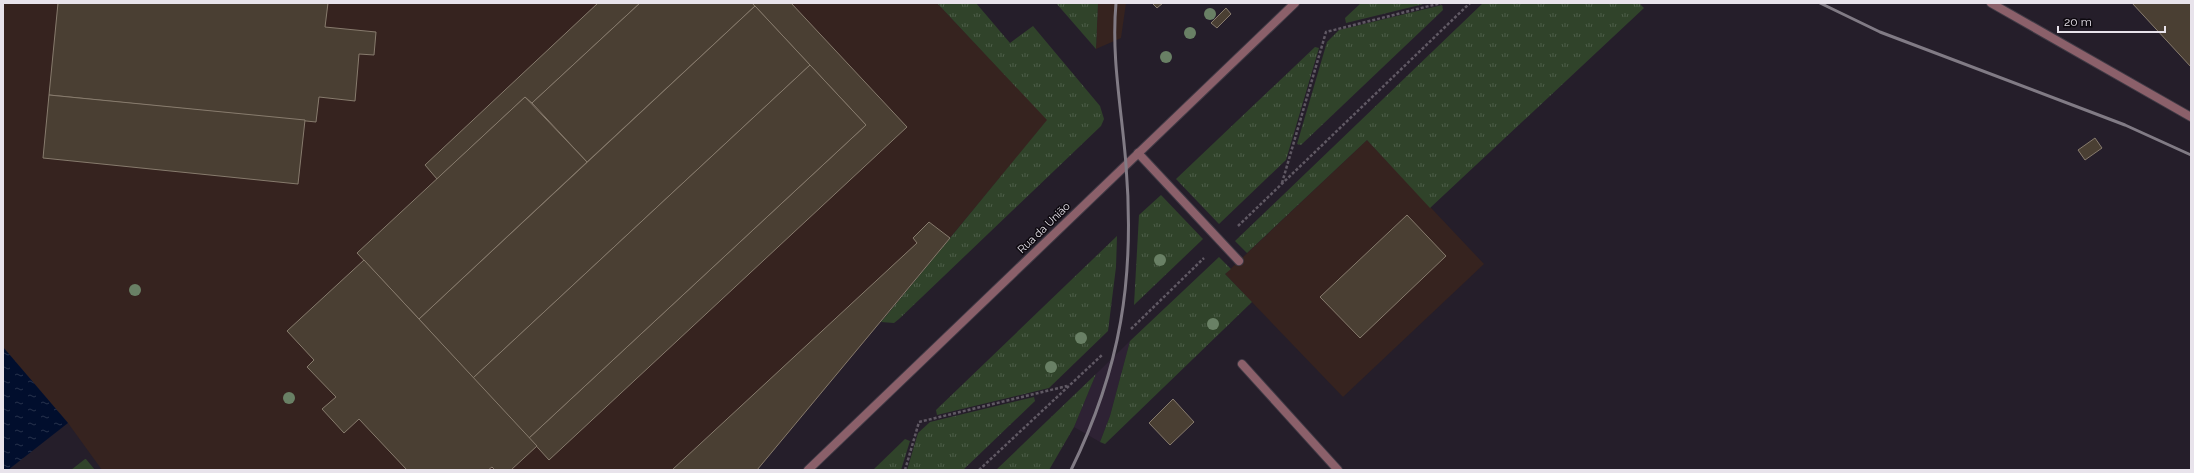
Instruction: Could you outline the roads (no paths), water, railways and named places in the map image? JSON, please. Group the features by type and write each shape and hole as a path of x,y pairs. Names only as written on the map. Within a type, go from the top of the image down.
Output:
{"street":[{"name":"Rua da União","path":"808,470 1294,3"},
{"path":"1991,3 2191,117"},
{"path":"1138,153 1239,261"},
{"path":"1242,364 1338,470"}],"water":[{"path":"3,347 68,423 8,470 3,470"}],"railway":[{"path":"1071,470 1102,395 1113,358 1121,322 1126,284 1128,206 1126,165 1116,64 1116,3"},
{"path":"1820,3 1880,32 2125,125 2191,155"}]}
